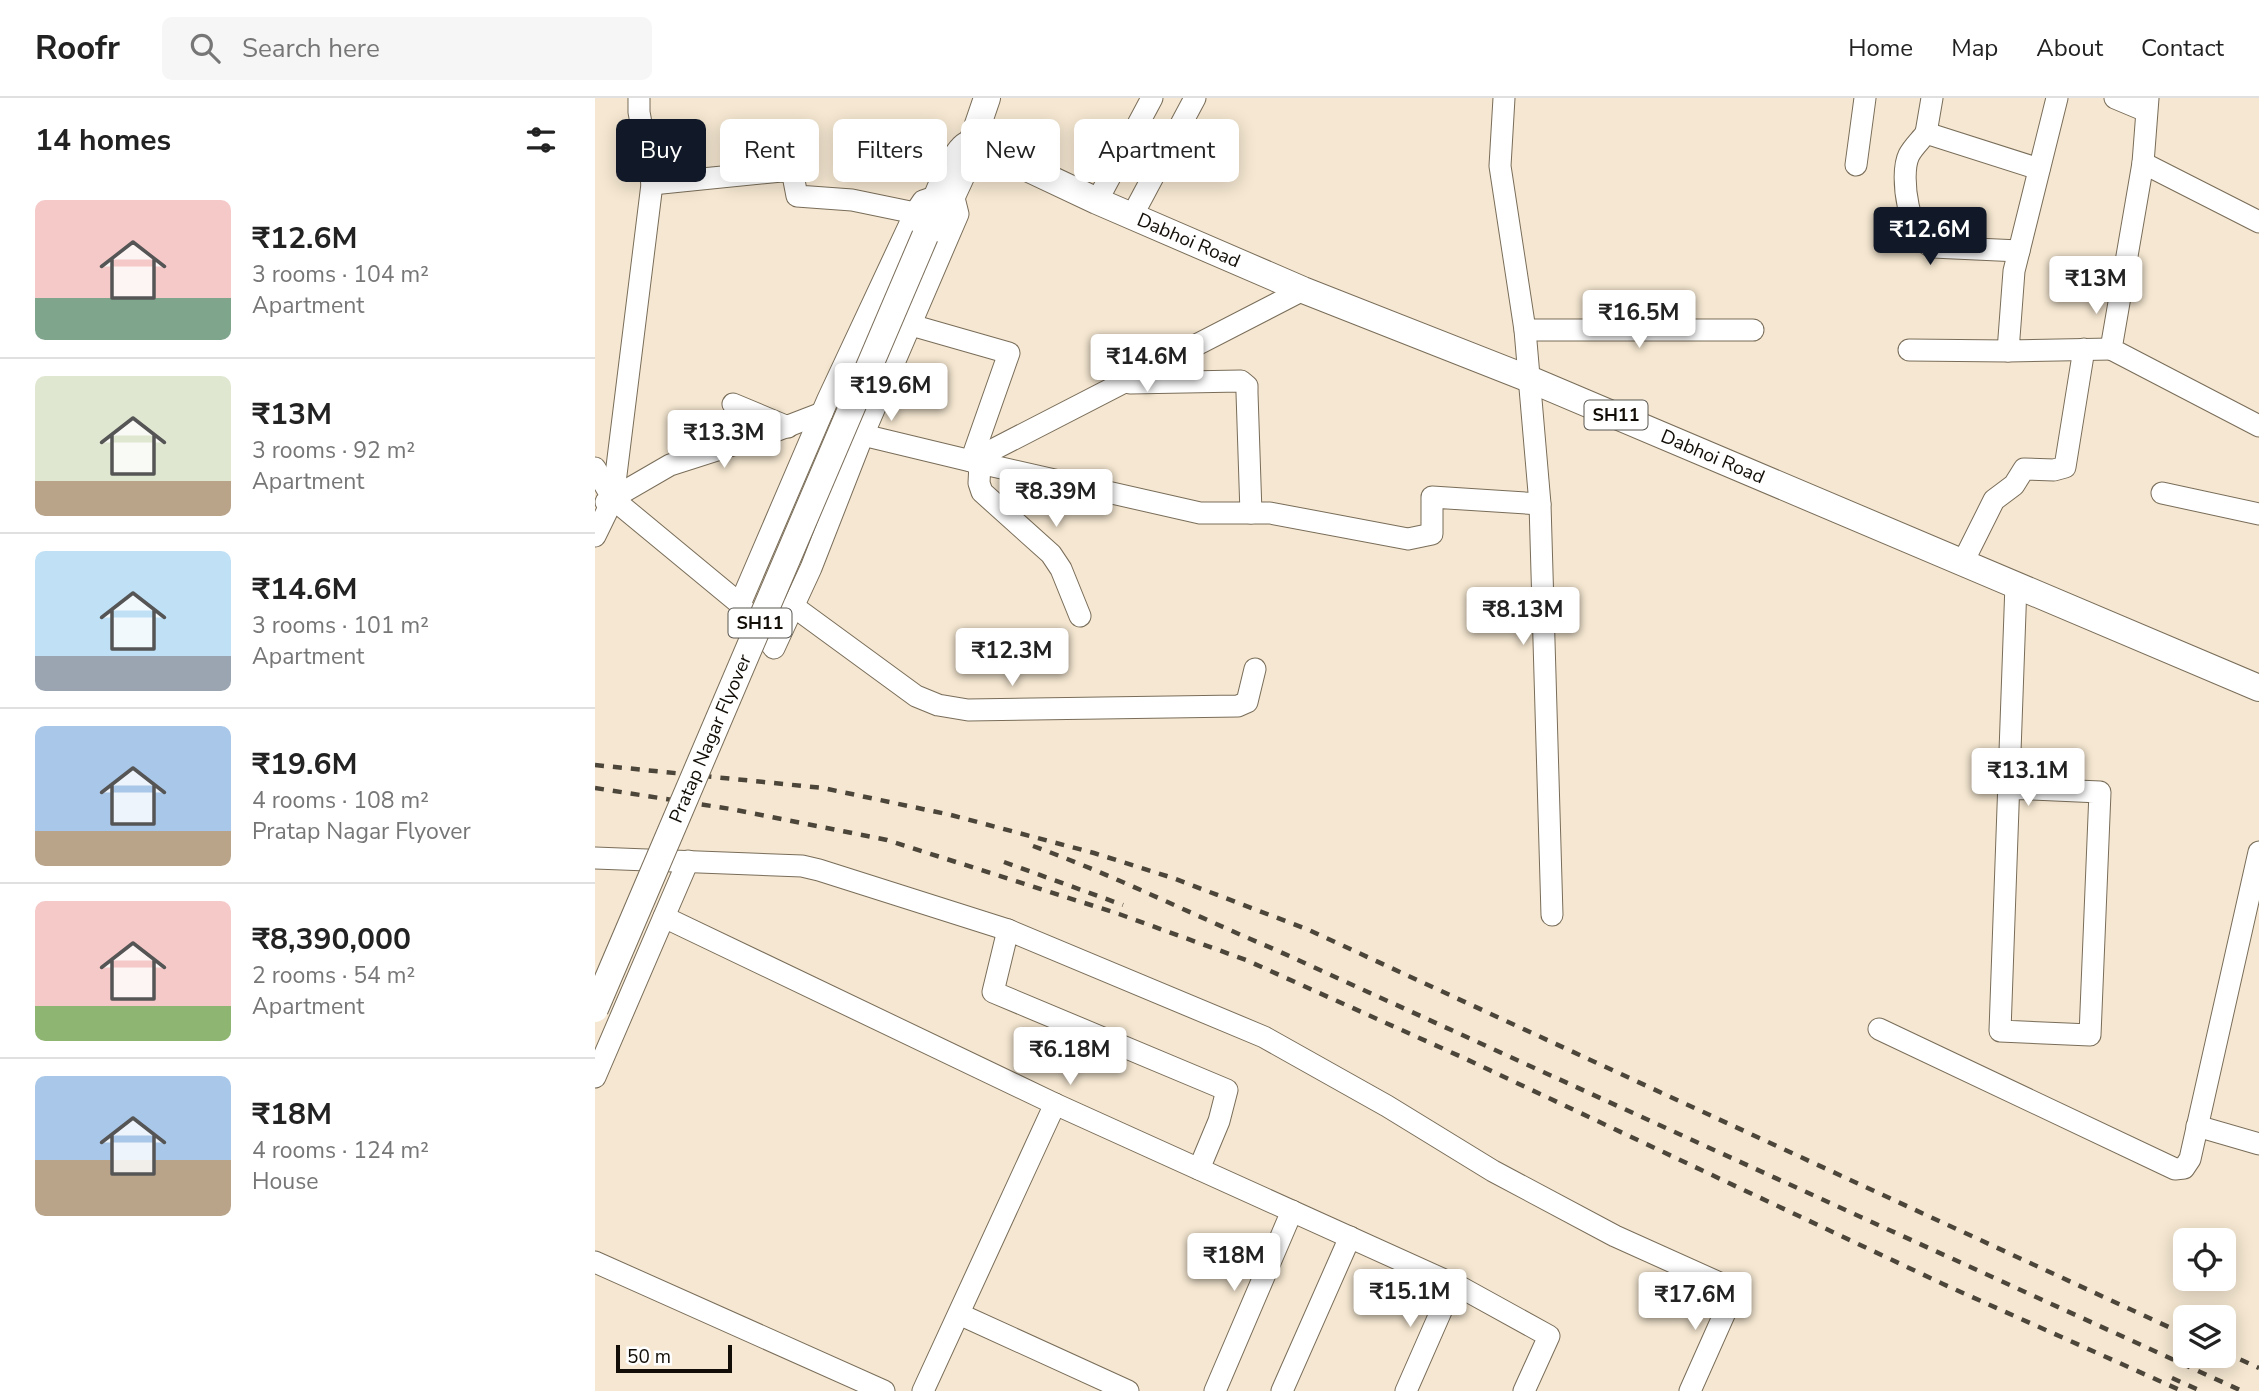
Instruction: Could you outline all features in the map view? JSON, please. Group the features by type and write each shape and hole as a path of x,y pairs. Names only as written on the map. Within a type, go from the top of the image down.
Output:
{"main road":[{"name":"Pratap Nagar Flyover","path":"980,119 987,98"},
{"name":"Pratap Nagar Flyover","path":"595,1009 961,150"},
{"name":"Dabhoi Road","path":"1057,182 1303,289 1529,379 2259,688"}],"street":[{"path":"595,536 604,503 652,184 639,98"},
{"path":"1097,201 1152,98"},
{"path":"1132,216 1195,98"},
{"path":"1504,98 1500,166 1525,330 1540,504 1552,915"},
{"path":"1856,164 1865,98"},
{"path":"1933,98 1926,133 1908,156 1906,196 1918,236 1928,246 1933,247 2019,251"},
{"path":"2008,351 2014,271 2057,98"},
{"path":"2111,349 2143,163 2147,104 2115,98"},
{"path":"1926,133 2039,169"},
{"path":"2143,163 2259,222"},
{"path":"595,468 604,503 740,604 774,648 811,568 863,435 958,214 797,196 792,170 652,184"},
{"path":"740,604 821,413 934,210"},
{"path":"975,462 1303,289"},
{"path":"911,326 1009,353 975,462 979,483 982,492 1051,554 1061,569 1080,616"},
{"path":"1525,330 1753,330"},
{"path":"1963,562 1994,500 2014,485 2024,469 2054,470 2065,467 2084,349"},
{"path":"1909,350 2111,349 2259,426"},
{"path":"1122,383 1241,381 1247,386 1251,513"},
{"path":"733,404 788,426"},
{"path":"604,503 670,465 821,413"},
{"path":"863,435 1200,513 1271,513 1408,539 1431,534 1432,497 1540,504"},
{"path":"2162,493 2259,514"},
{"path":"2008,788 2100,792 2090,1035 2000,1031 2008,788 2016,584"},
{"path":"793,606 916,696 938,705 968,710 1238,706 1247,702 1255,669"},
{"path":"1879,1029 2175,1169 2184,1168 2190,1159 2253,905 2259,852"},
{"path":"595,858 811,868 1008,930 1264,1037 1387,1106 1493,1171 1615,1236 1735,1290 1690,1391"},
{"path":"597,971 647,861"},
{"path":"595,1077 688,862"},
{"path":"664,917 1055,1104 1453,1284 1549,1336 1524,1391"},
{"path":"1008,930 993,992 1227,1090 1219,1121 1199,1169"},
{"path":"923,1391 1055,1104"},
{"path":"2197,1126 2259,1144"},
{"path":"1215,1391 1292,1211"},
{"path":"1282,1391 1350,1237"},
{"path":"595,1262 884,1391"},
{"path":"1406,1391 1453,1284"},
{"path":"959,1314 1128,1391"}],"railway":[{"path":"595,765 823,788 951,815 1094,853 1173,878 1309,930 2173,1329"},
{"path":"595,788 731,809 887,840 1119,914 1246,960 1466,1059 1943,1284 2182,1391"},
{"path":"1033,846 1125,883 1276,950 2242,1391"},
{"path":"1004,862 1123,905"},
{"path":"2236,1357 2259,1368"},
{"path":"2172,1378 2201,1391"}]}
